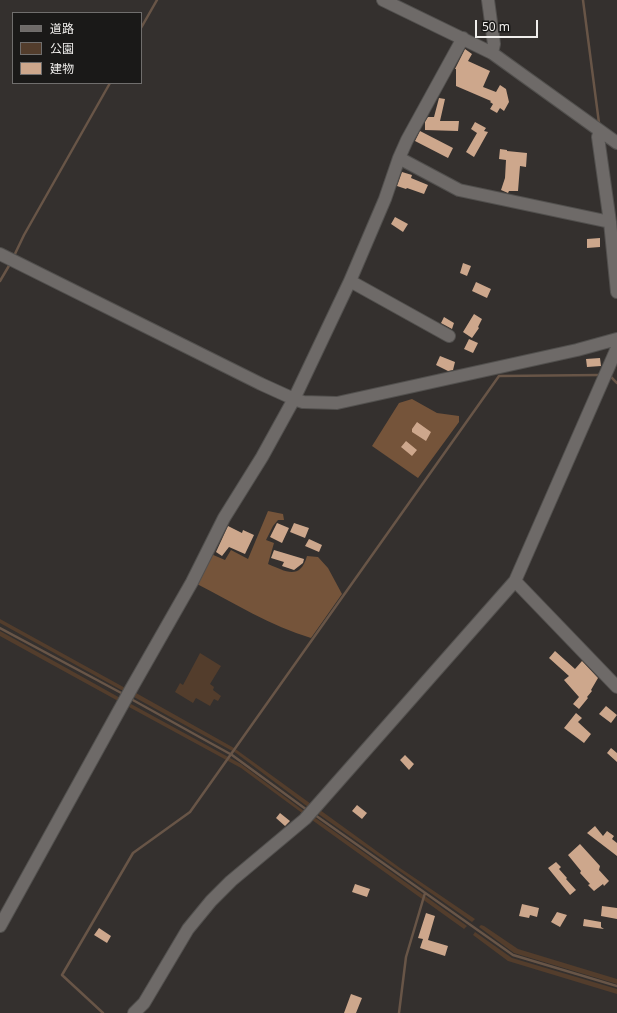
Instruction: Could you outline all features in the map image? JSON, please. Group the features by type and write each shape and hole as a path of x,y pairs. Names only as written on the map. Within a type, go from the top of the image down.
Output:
{"street":[{"path":"383,0 492,53 617,143"},
{"path":"488,0 494,44 492,53"},
{"path":"0,926 192,582 224,518 262,457 294,399 350,282 384,199 398,158 463,38"},
{"path":"600,131 598,137 610,222 617,292"},
{"path":"398,158 459,190 610,222"},
{"path":"0,254 254,381 303,402 337,403 577,350 617,339"},
{"path":"350,282 449,336"},
{"path":"134,1013 144,1003 188,929 211,901 231,881 305,819 515,581 617,348"},
{"path":"515,581 617,687"}],"green space":[{"path":"0,619 127,689 125,692 0,623"},
{"path":"0,631 122,699 120,702 0,636"},
{"path":"200,653 221,666 210,684 214,687 213,690 221,696 218,701 214,699 210,706 196,698 193,703 175,692 180,683 183,685"},
{"path":"136,693 234,748 311,804 308,807 236,753 134,697"},
{"path":"131,704 241,764 304,811 302,813 241,768 129,707"},
{"path":"320,810 400,868 475,919 472,922 317,813"},
{"path":"314,817 467,926 464,929 312,820"},
{"path":"481,925 518,949 617,979 617,984 514,953 479,927"},
{"path":"475,932 512,958 617,989 617,994 508,961 473,935"}],"shaded area":[{"path":"412,399 437,413 459,416 459,422 418,478 372,446 399,403"},
{"path":"268,511 283,514 284,520 278,520 273,526 266,540 274,543 268,564 291,572 300,569 307,556 318,557 328,568 342,594 311,638 267,621 197,584 211,554 225,560 231,550 248,559"}],"building":[{"path":"465,49 472,54 468,61 490,71 483,87 496,92 500,85 506,89 509,102 504,111 500,108 497,113 490,109 493,104 490,102 491,101 456,86 455,69"},
{"path":"439,98 445,99 440,121 459,121 458,131 425,130 425,122 428,117 434,117"},
{"path":"475,122 486,128 484,131 488,132 474,157 466,152 477,133 471,129"},
{"path":"420,131 453,148 448,158 415,141"},
{"path":"500,149 527,153 526,167 520,166 518,191 509,191 508,193 501,190 505,178 506,160 499,159"},
{"path":"402,172 412,175 411,178 428,185 424,194 397,186"},
{"path":"395,217 408,224 403,232 391,224"},
{"path":"600,238 600,247 587,248 587,239"},
{"path":"463,263 471,266 467,276 460,273"},
{"path":"476,282 491,289 487,298 472,291"},
{"path":"474,314 482,319 478,327 479,328 472,338 463,332"},
{"path":"444,317 454,323 452,329 441,323"},
{"path":"469,339 478,343 473,353 464,349"},
{"path":"440,356 455,362 453,370 448,371 436,365"},
{"path":"600,358 601,366 587,367 586,359"},
{"path":"417,422 431,432 426,441 412,432 412,429"},
{"path":"406,441 417,450 412,456 401,447"},
{"path":"277,523 289,528 282,543 270,537"},
{"path":"294,523 309,528 305,538 290,532"},
{"path":"228,526 242,533 243,530 254,535 245,554 229,547 222,556 216,552"},
{"path":"309,539 322,545 319,552 305,546"},
{"path":"274,550 304,559 303,563 294,570 282,566 284,562 271,558"},
{"path":"555,651 575,669 582,661 598,678 591,690 592,691 587,697 588,698 579,709 573,704 579,697 564,680 569,676 549,658"},
{"path":"606,706 617,715 611,723 599,714"},
{"path":"576,713 582,718 578,722 591,734 584,743 564,728"},
{"path":"611,748 617,753 617,762 607,753"},
{"path":"405,755 414,764 409,770 400,760"},
{"path":"357,805 367,813 362,819 352,811"},
{"path":"280,813 290,821 285,826 276,818"},
{"path":"595,826 603,836 607,831 614,836 612,839 617,843 617,856 587,833"},
{"path":"580,844 600,866 599,870 609,881 604,886 603,884 594,891 588,885 590,884 580,873 581,871 568,855"},
{"path":"556,862 561,867 559,869 567,878 566,879 576,890 570,895 548,868"},
{"path":"355,884 370,889 367,897 352,892"},
{"path":"522,904 539,908 537,917 530,915 529,918 519,916"},
{"path":"602,906 617,908 617,919 601,916"},
{"path":"557,912 567,915 560,927 551,922"},
{"path":"426,913 435,916 428,940 448,946 445,956 420,948 423,939 418,938"},
{"path":"584,919 601,922 601,927 604,929 583,926"},
{"path":"99,928 111,936 107,943 94,935"},
{"path":"351,994 362,998 356,1013 344,1013"}],"waterway":[{"path":"142,26 157,0"},
{"path":"583,0 599,123"},
{"path":"13,258 24,235 109,84"},
{"path":"0,281 10,264"},
{"path":"103,1013 62,975 133,853 190,812 499,376 601,375"},
{"path":"608,376 617,383"},
{"path":"0,628 125,695"},
{"path":"131,699 232,755 307,810"},
{"path":"315,815 513,955 617,986"},
{"path":"399,1013 406,957 425,893"}]}
